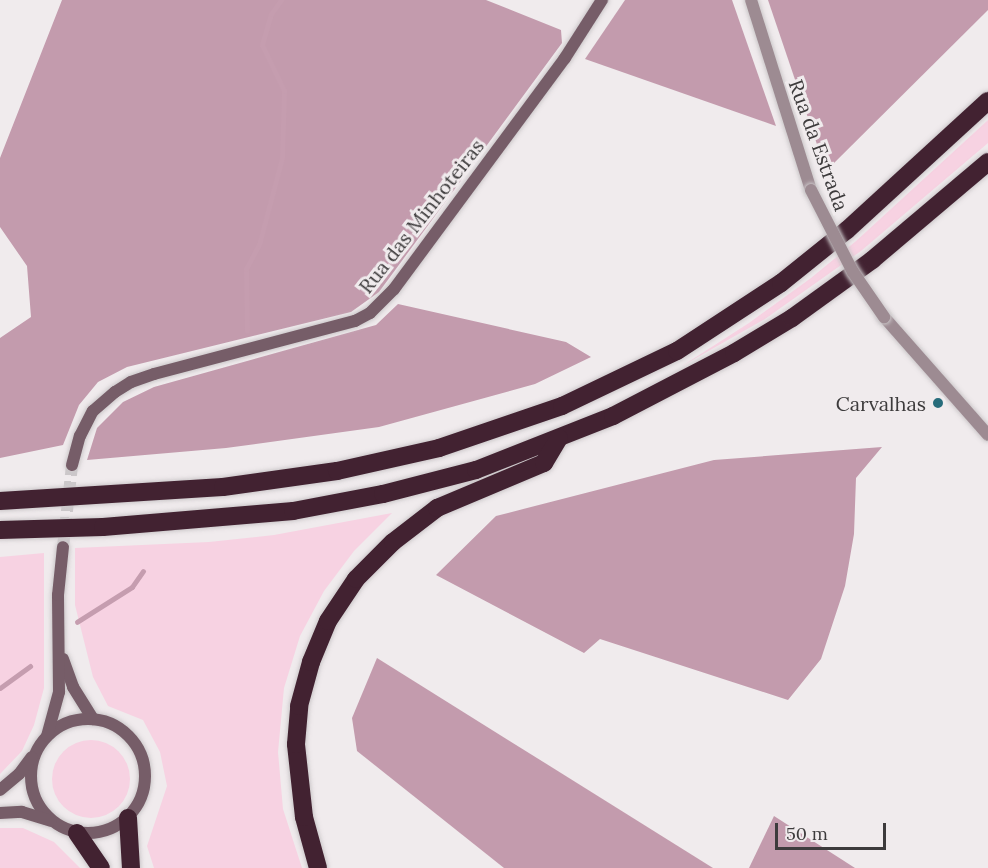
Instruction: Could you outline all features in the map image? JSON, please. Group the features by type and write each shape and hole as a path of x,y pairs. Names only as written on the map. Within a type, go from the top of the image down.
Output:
{"highway":[{"path":"0,501 223,487 337,471 448,446 562,406 677,351 781,283 847,231 988,101"},
{"path":"0,530 103,527 293,511 383,494 476,470 559,438 677,384 792,318 888,248 988,162"},
{"path":"318,868 304,817 296,744 299,706 311,662 328,621 356,579 393,542 437,508 544,464 559,438"},
{"path":"0,487 56,498"},
{"path":"128,818 128,855 131,868"},
{"path":"76,833 101,868"}],"main road":[{"name":"Rua das Minhoteiras","path":"72,465 80,436 93,411 131,382 355,321 370,313 401,280 565,58 602,0"},
{"path":"0,790 19,774 47,736 59,692 58,594 63,547"},
{"path":"59,649 73,687 93,719"},
{"path":"0,813 22,812 53,822 76,833 95,833 113,828 128,818 140,803 146,785 145,766 139,749 119,729 93,719 76,720 61,726 47,736"},
{"path":"38,749 32,764 31,780 42,810 53,822"}],"street":[{"name":"Rua da Estrada","path":"751,0 811,190 853,272 884,317 987,434"}],"shaded area":[{"path":"62,0 486,0 561,30 562,43 379,292 351,312 127,367 98,382 79,405 63,445 0,458 0,338 31,317 27,266 0,227 0,158"},
{"path":"625,0 732,0 776,126 585,59"},
{"path":"768,0 988,0 988,10 826,171"},
{"path":"988,120 988,143 861,251 765,319 682,366 749,323 811,278 856,241"},
{"path":"398,304 566,342 591,357 535,384 379,427 226,448 87,460 97,428 123,402 154,387 376,325"},
{"path":"882,447 856,478 854,534 845,586 821,659 788,700 600,639 584,653 436,575 496,516 714,460"},
{"path":"392,513 354,551 324,591 300,636 284,688 278,752 283,809 302,868 154,868 147,846 167,786 160,752 143,720 108,706 93,677 75,605 75,548 209,542 274,535"},
{"path":"44,553 44,688 34,725 22,751 0,774 0,557"},
{"path":"377,658 713,868 504,868 357,751 352,718"},
{"path":"83,740 99,740 113,746 124,757 130,771 130,787 124,801 113,812 99,818 83,818 69,812 58,801 52,787 52,771 58,757 69,746"},
{"path":"774,816 855,868 749,868"},
{"path":"0,828 23,828 54,842 80,868 0,868"}],"waterway":[{"path":"247,331 246,269 259,245 282,158 284,91 262,45 271,14 281,0"},
{"path":"77,622 132,587 143,571"},
{"path":"0,688 30,666"}],"tunnel":[{"path":"63,547 72,465"}],"place":[{"name":"Carvalhas","path":"938,403"}]}
